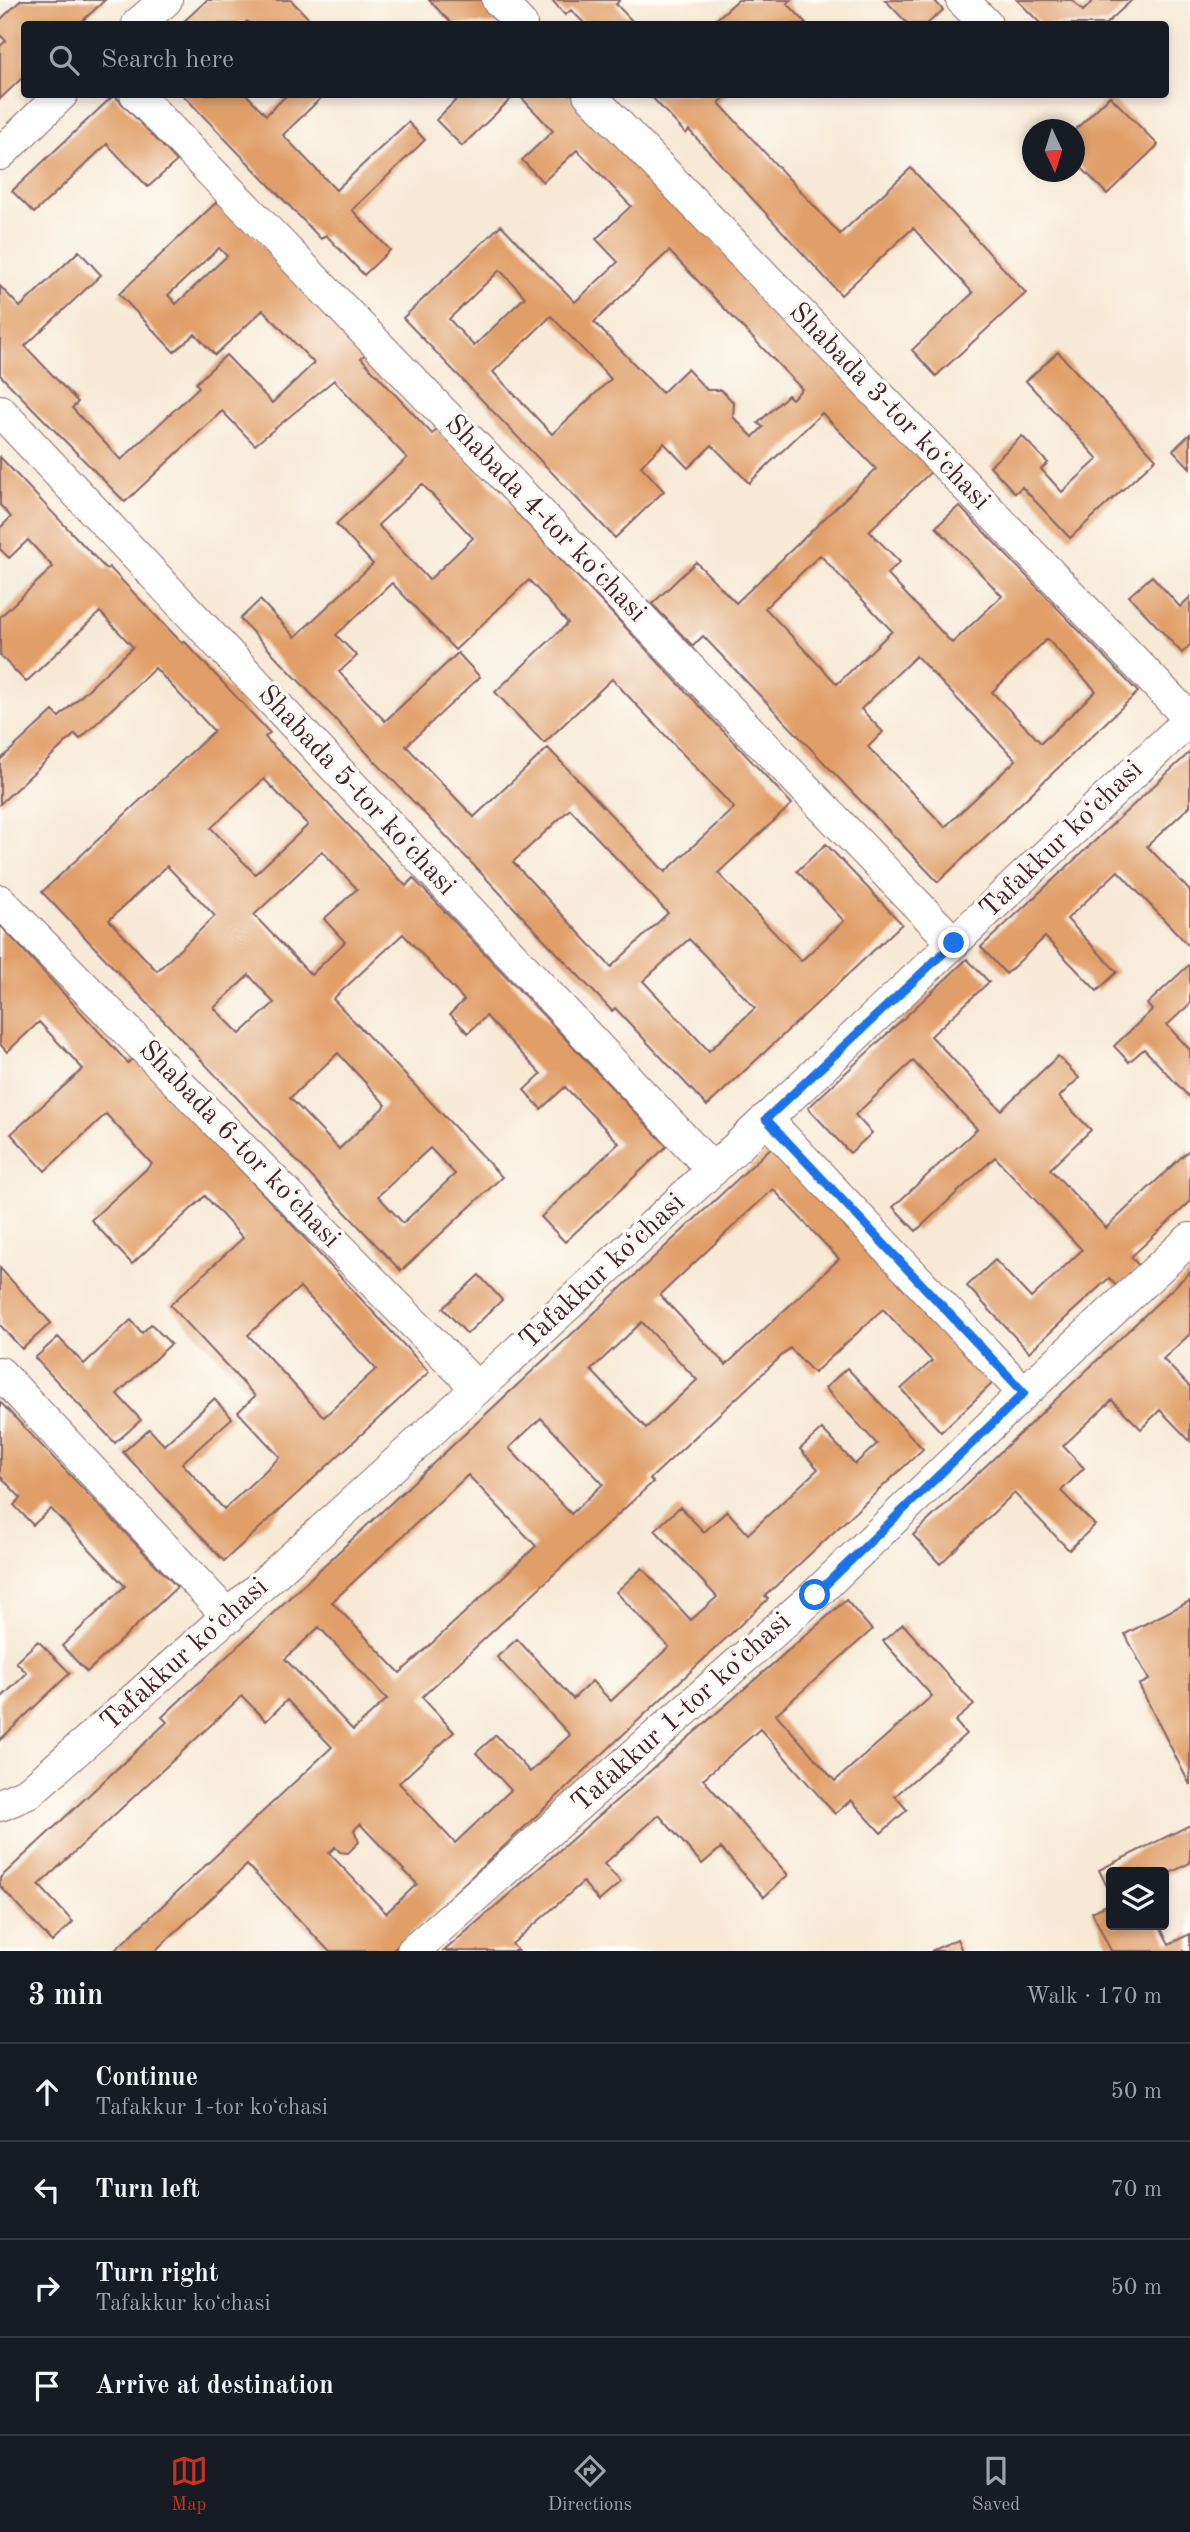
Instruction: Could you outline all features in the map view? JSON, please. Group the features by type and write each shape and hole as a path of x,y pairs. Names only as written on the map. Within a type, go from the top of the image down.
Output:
{"street":[{"path":"142,21 166,0"},
{"path":"498,0 519,21"},
{"path":"962,0 983,21"},
{"path":"0,154 58,98"},
{"name":"Shabada 4-tor koʻchasi","path":"140,98 954,943"},
{"name":"Shabada 3-tor koʻchasi","path":"593,98 1190,719"},
{"name":"Shabada 5-tor koʻchasi","path":"0,411 713,1170"},
{"name":"Tafakkur koʻchasi","path":"0,1805 28,1793 229,1617 713,1170 1190,719"},
{"name":"Shabada 6-tor koʻchasi","path":"0,901 477,1388"},
{"path":"766,1119 1024,1393"},
{"name":"Tafakkur 1-tor koʻchasi","path":"413,1951 815,1595 1024,1393 1190,1239"},
{"path":"0,1373 229,1617"}],"building":[{"path":"21,0 105,0 82,21 21,21 21,79 0,99 0,46 6,41 0,35 0,20"},
{"path":"207,0 291,0 311,21 247,21 184,21"},
{"path":"429,0 482,0 503,21 449,21"},
{"path":"552,0 620,0 616,4 632,21 582,21 571,10 565,15"},
{"path":"738,0 791,0 787,3 804,21 714,21"},
{"path":"885,0 934,0 943,10 930,21 905,21"},
{"path":"1017,0 1072,0 1083,11 1094,0 1132,0 1109,21 1038,21"},
{"path":"111,98 117,98 177,161 148,187 107,144 34,213 12,191"},
{"path":"186,98 250,98 266,115 284,98 321,98 283,135 336,190 408,122 425,140 352,210 390,250 364,275 326,235 321,239"},
{"path":"458,98 512,98 462,146 436,120"},
{"path":"522,98 577,98 766,295 937,466 869,531 900,562 887,574 952,643 1002,596 936,527 959,506 1138,692 938,882 703,636 693,646 652,604 696,562 736,603 876,469 822,413 749,483 712,445 688,468 664,443 641,466 664,491 615,538 403,318 501,225 575,302 618,262 596,239 631,206 577,150 543,182 522,160 553,131","holes":["669,251 802,389 792,399 788,395 758,423 763,427 753,437 733,417 734,403 721,390 707,390 687,369 662,393 594,322","500,270 525,297 474,346 449,319","551,316 611,379 552,434 493,372","820,555 892,631 837,684 765,608","1047,639 1096,691 1041,743 992,692","916,656 1016,760 945,827 868,747 883,732 861,709"]},
{"path":"653,98 724,98 719,103 840,234 911,168 1026,293 936,376 912,350 973,293 913,228 841,295 689,130 686,134"},
{"path":"1108,98 1112,98 1158,145 1107,194 1085,171 1085,120"},
{"path":"220,199 366,354 361,358 432,434 438,429 792,804 718,873 801,961 844,921 797,871 826,844 902,924 707,1106 615,1008 612,1011 240,619 260,600 295,637 373,564 336,524 407,458 334,380 255,445 222,411 125,502 0,375 0,286 20,307 79,251 101,275 25,346 78,402 72,408 121,460 199,387 196,383 226,355 272,403 314,363 263,310 215,355 195,334 174,352 119,294","holes":["219,248 227,256 176,304 168,295","422,484 473,538 429,580 378,525","529,580 568,623 495,692 544,743 612,679 734,808 665,872 548,748 474,817 406,746 480,677 458,653 385,721 339,672 357,656 336,635 392,583 455,650","570,809 668,913 611,967 513,862","689,939 755,1008 709,1051 643,981"]},
{"path":"1058,352 1156,459 1070,538 1022,487 1015,493 990,466 1022,436 1048,463 1041,469 1062,492 1098,459 1026,381"},
{"path":"1190,434 1190,468 1173,450"},
{"path":"0,457 106,569 109,567 182,643 184,641 270,733 265,737 406,886 413,878 667,1146 565,1242 541,1217 619,1143 565,1087 541,1109 524,1090 541,1074 486,1016 468,1033 450,1014 464,1000 403,934 333,999 502,1177 401,1271 42,892 214,731 155,668 80,739 75,734 0,804 0,760 53,711 59,717 133,647 100,612 26,682 0,655 0,617 53,567 28,540 9,558 0,549 0,528 11,517 0,505","holes":["264,779 308,825 255,874 211,828","322,851 357,889 324,919 345,942 311,975 254,915","167,866 215,916 157,971 109,920","249,975 274,1003 240,1034 214,1008","338,1053 386,1105 339,1149 290,1098","430,1148 455,1174 403,1223 378,1196"]},
{"path":"1152,576 1180,607 1190,597 1190,645 1182,653 1129,596"},
{"path":"1190,752 1190,806 1147,846 1190,891 1190,947 1118,871 1067,919 1117,972 1097,991 1045,937 1006,974 981,947"},
{"path":"0,925 128,1063 135,1056 429,1372 224,1561 123,1452 149,1429 164,1445 214,1399 232,1418 182,1463 224,1509 280,1457 238,1412 255,1396 170,1305 243,1238 205,1196 132,1264 91,1220 152,1164 106,1114 45,1171 11,1134 83,1069 39,1022 7,1052 0,1044","holes":["300,1287 376,1369 324,1417 248,1335"]},
{"path":"967,959 989,982 931,1036 1001,1110 1058,1056 1079,1078 1059,1097 1091,1130 1050,1169 1106,1228 1190,1149 1190,1202 1131,1257 1140,1267 1118,1288 1109,1278 1029,1352 967,1286 995,1260 1031,1298 1082,1250 995,1157 916,1231 893,1207 977,1129 913,1061 855,1115 872,1133 850,1153 808,1108"},
{"path":"1190,964 1190,1004 1167,1025 1190,1050 1190,1098 1144,1049 1129,1062 1114,1046 1152,1010 1147,1004"},
{"path":"775,1144 997,1379 941,1432 901,1389 932,1361 883,1309 814,1373 790,1348 650,1479 653,1482 422,1697 454,1732 399,1783 455,1843 511,1790 476,1753 496,1735 530,1772 570,1735 497,1657 517,1639 573,1699 592,1681 611,1701 669,1647 616,1592 642,1568 691,1620 717,1597 655,1530 680,1507 704,1532 727,1511 748,1534 818,1469 800,1449 822,1429 855,1464 877,1444 825,1388 847,1368 923,1449 765,1596 768,1599 392,1951 329,1951 247,1865 155,1951 114,1951 332,1747 287,1700 266,1721 242,1696 39,1885 73,1922 52,1942 0,1886 0,1878 167,1722 162,1717","holes":["773,1189 839,1259 726,1365 660,1295","642,1322 697,1380 646,1428 591,1370","541,1418 603,1484 571,1514 509,1448","468,1475 536,1546 400,1673 332,1602","319,1627 387,1699 353,1730 285,1659","360,1824 417,1884 386,1913 329,1853 335,1847 340,1852 348,1853 359,1842 354,1830"]},
{"path":"0,1268 51,1323 22,1349 0,1325"},
{"path":"1190,1272 1190,1334 1163,1359 1190,1387 1190,1441 1160,1410 1141,1429 1112,1400 1063,1446 1084,1468 1061,1491 1095,1525 1069,1550 1014,1493 940,1564 913,1535"},
{"path":"479,1275 502,1300 467,1334 443,1308"},
{"path":"131,1320 142,1333 151,1324 171,1344 117,1394 141,1420 115,1443 35,1358 58,1337 84,1364"},
{"path":"0,1402 177,1587 87,1672 62,1646 125,1586 51,1509 33,1525 14,1505 21,1498 0,1476"},
{"path":"846,1600 872,1630 776,1714 835,1781 932,1696 883,1641 903,1624 974,1705 955,1721 966,1734 895,1796 907,1810 881,1833 851,1800 835,1814 760,1729 703,1779 788,1875 764,1897 721,1848 702,1864 659,1815 604,1864 621,1882 599,1901 583,1882 512,1944 518,1951 444,1951"},
{"path":"1190,1601 1190,1785 1139,1685 1149,1680 1125,1634"},
{"path":"38,1641 70,1673 0,1740 0,1699 27,1673 16,1662"},
{"path":"1190,1825 1190,1863 1169,1874 1169,1867 1106,1867 1106,1885 1099,1870"},
{"path":"1106,1905 1106,1930 1162,1930 1169,1944 1190,1934 1190,1951 1111,1951 1092,1912"},
{"path":"957,1939 962,1951 931,1951"}],"route":[{"path":"815,1595 1024,1393 766,1119 954,943"}]}
